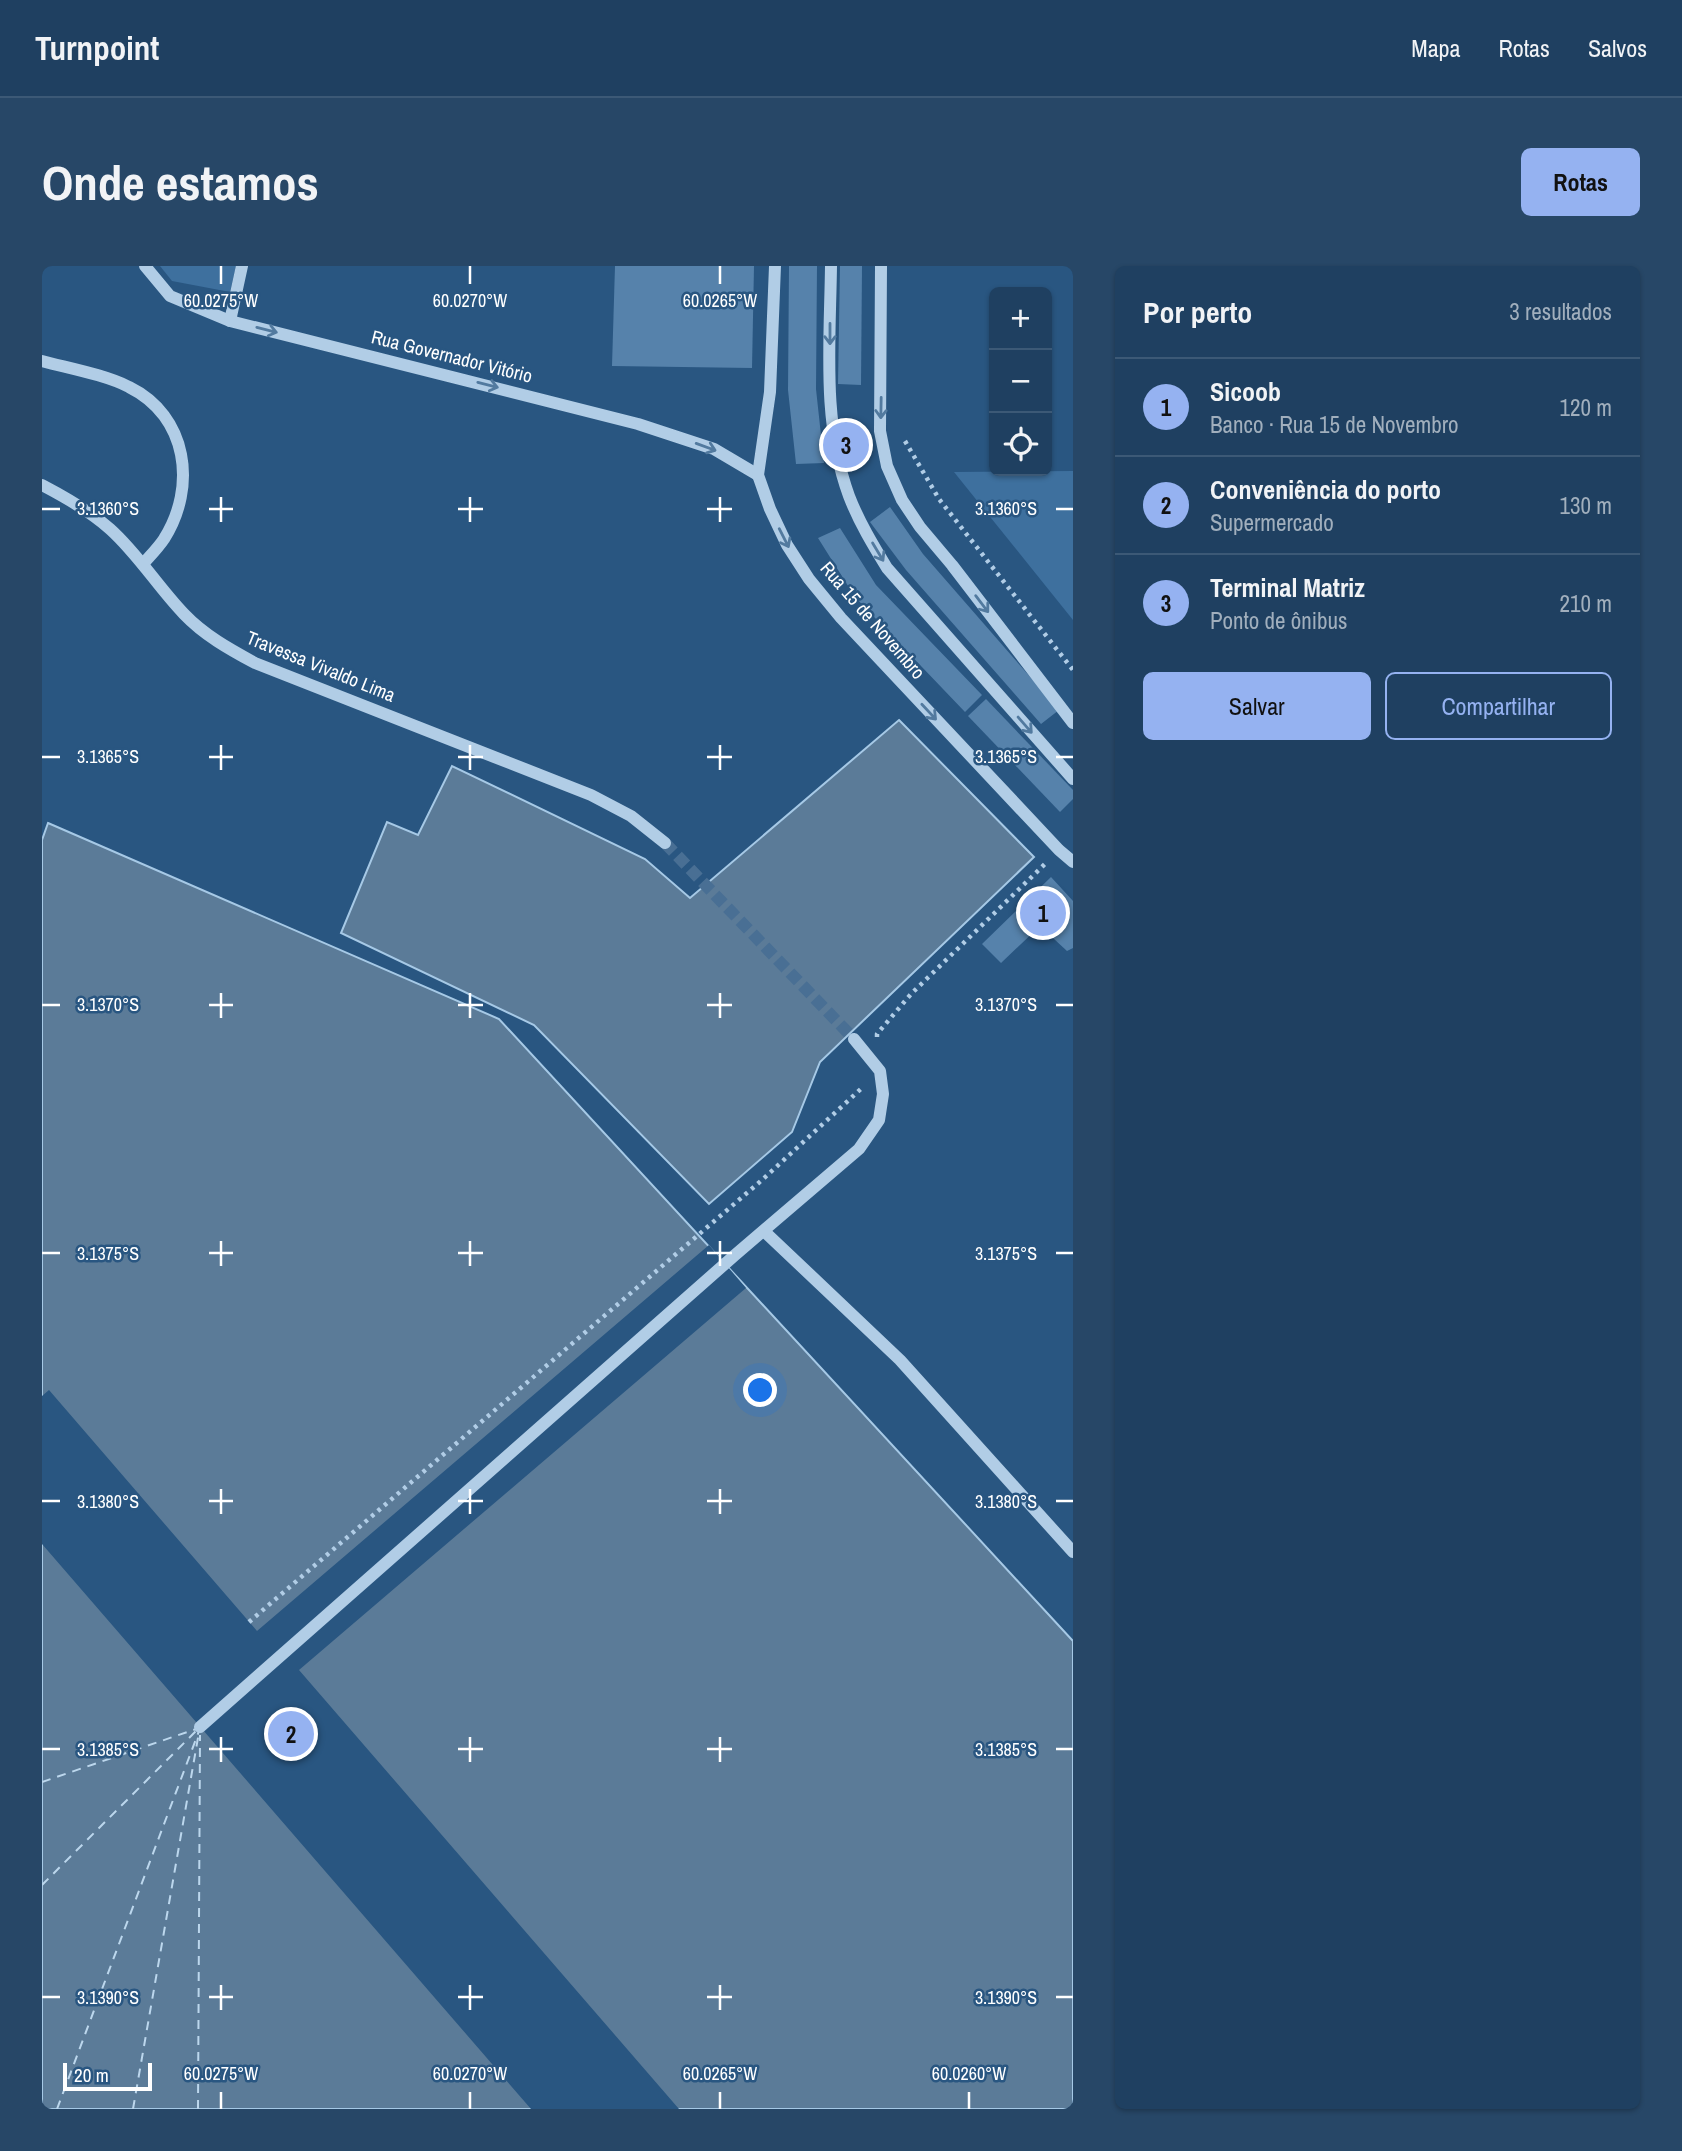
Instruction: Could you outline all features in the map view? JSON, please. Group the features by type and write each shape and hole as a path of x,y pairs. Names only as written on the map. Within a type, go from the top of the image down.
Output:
{"street":[{"name":"Rua Governador Vitório","path":"145,266 170,296 230,321 638,424 714,449 758,475"},
{"path":"230,321 242,266"},
{"name":"Rua 15 de Novembro","path":"775,266 770,392 758,475 787,545 833,609 1073,862"},
{"path":"831,266 830,409 837,455 849,496 865,531 887,568 1073,779"},
{"path":"881,266 880,431 887,466 902,500 920,527 1073,723"},
{"path":"42,361 128,386 152,401 170,422 180,445 182,494 175,518 163,541 143,564"},
{"name":"Travessa Vivaldo Lima","path":"42,485 68,498 109,528 185,615 218,643 254,663 591,794 631,816 665,843"},
{"path":"200,1727 859,1149 879,1120 883,1094 880,1071 854,1039"},
{"path":"765,1232 900,1360 1073,1552"}],"path":[{"path":"902,435 939,499 1073,670"},
{"path":"249,1622 762,1180 880,1071 877,1034 911,995 1059,850"}],"shaded area":[{"path":"160,266 236,266 230,292 172,281"},
{"path":"1052,471 1073,471 1073,620 954,472 989,472 989,476 1052,476"},
{"path":"899,720 1034,857 820,1062 792,1132 709,1204 534,1025 341,933 387,822 418,835 452,766 645,859 690,898"},
{"path":"48,823 499,1019 1073,1641 1073,2109 42,2109 42,840"}],"pier":[{"path":"709,1245 746,1288 299,1670 679,2109 531,2109 42,1544 42,1396 49,1390 257,1631"}],"building":[{"path":"615,266 754,266 752,368 612,366"},
{"path":"789,266 817,266 816,389 824,463 796,464 788,390"},
{"path":"840,266 862,266 861,385 838,384"},
{"path":"890,507 923,554 1059,710 1041,724 906,570 870,522"},
{"path":"840,528 876,585 982,695 965,712 855,597 818,538"},
{"path":"986,699 1073,790 1073,799 1060,812 968,716"},
{"path":"1051,877 1073,901 1073,948 1067,951 1040,926 1001,963 982,944"}],"ferry route":[{"path":"42,1782 196,1729"},
{"path":"42,1885 197,1730"},
{"path":"57,2109 199,1731"},
{"path":"133,2109 199,1732"},
{"path":"198,2109 200,1735"}],"tunnel":[{"path":"665,843 854,1039"}],"place":[{"name":"Terminal Matriz","path":"846,445"},
{"name":"Sicoob","path":"1043,913"},
{"name":"Conveniência do porto","path":"291,1734"}]}
